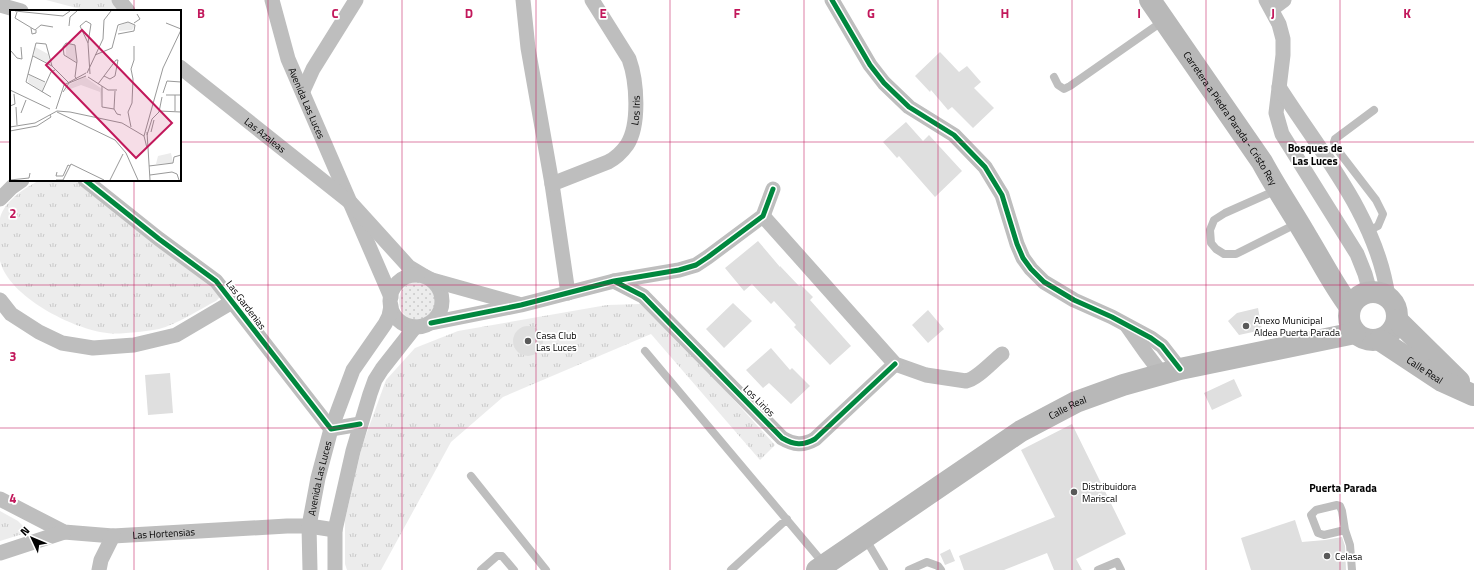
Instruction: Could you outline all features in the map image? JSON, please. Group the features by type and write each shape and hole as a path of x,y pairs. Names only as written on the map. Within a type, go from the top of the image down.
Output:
{"main road":[{"name":"Carretera a Piedra Parada - Cristo Rey","path":"1150,0 1262,162 1338,290 1367,298"},
{"name":"Carretera a Piedra Parada - Cristo Rey","path":"1303,230 1367,298"},
{"path":"1322,341 1340,327 1342,311 1338,290"},
{"path":"1367,298 1396,307 1397,320 1391,332 1380,340 1367,340 1355,334 1349,321 1367,298"},
{"name":"Calle Real","path":"1397,320 1474,395"},
{"name":"Calle Real","path":"821,568 1021,431 1076,402 1123,385 1171,371 1355,334"},
{"name":"Calle Real","path":"1380,340 1442,381 1474,395"}],"street":[{"path":"119,0 127,10"},
{"name":"Avenida Las Luces","path":"272,0 288,59 391,302 389,316 385,324 353,370 331,429 318,478 309,526 310,570"},
{"path":"303,92 313,69 356,0"},
{"path":"523,0 528,48 552,184 568,293"},
{"name":"Los Iris","path":"552,184 615,158 628,144 634,125 636,93 631,64 617,37 592,0"},
{"path":"832,0 870,65 884,83 909,106 954,135 986,167 1002,195 1017,244 1023,258 1031,269 1044,282 1074,300 1142,332 1162,346 1171,371"},
{"path":"1284,0 1269,5 1279,24 1282,39 1283,55 1276,113 1282,134 1356,254 1365,274 1367,298"},
{"path":"0,5 18,10"},
{"name":"Las Azaleas","path":"181,68 350,203"},
{"path":"1279,87 1351,195 1368,231 1380,261 1386,282 1367,298"},
{"path":"0,199 21,181"},
{"name":"Las Gardenias","path":"86,181 159,239 216,281 331,429"},
{"path":"521,305 416,275 399,281 394,288 391,302 394,314 399,320 406,325 414,327 423,326 431,323 521,305 614,281 678,270 696,265 763,216 773,189"},
{"name":"Avenida Las Luces","path":"350,203 409,267 428,278"},
{"path":"763,216 895,364 926,375 966,381 976,377 1002,354"},
{"path":"658,311 652,298 652,288 657,278 665,272"},
{"path":"428,278 438,286 442,294 443,302 441,310 431,323"},
{"name":"Los Lirios","path":"614,281 643,296 782,438 789,442 798,444 807,443 815,438 895,364"},
{"name":"Las Gardenias","path":"0,300 11,314 39,332 62,343 93,348 134,345 176,335 232,302"},
{"path":"335,570 335,530 360,424 375,380 398,346 414,327"},
{"path":"331,429 360,424"},
{"name":"Las Hortensias","path":"0,498 64,532 113,536 279,526 309,526 335,530"},
{"path":"0,553 64,532"},
{"path":"99,570 101,560 113,536"}],"lane":[{"path":"1054,77 1058,85 1064,88 1070,86 1164,21"},
{"path":"1368,231 1378,226 1382,214 1376,200 1336,148 1334,142 1335,139 1374,110"},
{"path":"1278,190 1225,213 1214,220 1210,230 1211,242 1216,249 1224,254 1236,254 1290,229 1303,230"},
{"path":"645,351 787,519 821,568"},
{"path":"471,476 546,570"},
{"path":"1345,530 1324,535 1318,533 1311,515 1316,510 1337,505 1340,506 1350,545 1352,570"},
{"path":"731,570 787,519"},
{"path":"864,538 884,570"},
{"path":"481,570 497,556 502,556 514,570"},
{"path":"909,570 927,562 938,566 941,570"},
{"path":"1098,570 1117,562 1121,570"}],"green space":[{"path":"46,0 113,0 121,10 84,10"},
{"path":"38,181 77,181 217,283 222,295 216,301 166,327 140,332 107,333 93,330 77,325 44,309 29,299 16,287 6,274 0,261 0,218 11,200"},
{"path":"419,281 427,283 433,287 437,293 439,301 437,309 433,315 427,319 419,321 411,319 405,315 401,309 399,301 401,293 405,287 411,283"},
{"path":"640,304 663,322 775,445 760,460 651,334 503,397 451,442 381,570 347,570 345,564 345,520 362,446 386,380 415,348 458,331 607,305"},
{"path":"0,511 18,521 29,532 0,541"}],"building":[{"path":"940,52 959,72 967,66 981,82 974,88 994,108 973,128 952,107 948,110 931,90 930,92 915,76"},
{"path":"906,122 923,141 929,135 962,171 935,197 899,156 897,158 883,142"},
{"path":"758,241 780,267 799,286 801,285 813,297 810,300 851,346 830,365 794,327 796,325 774,301 771,304 752,284 744,291 725,268"},
{"path":"733,303 752,321 724,348 706,329"},
{"name":"Anexo Municipal Aldea Puerta Parada","path":"1258,308 1262,330 1239,335 1228,321 1237,313"},
{"path":"928,310 944,329 928,343 912,325"},
{"name":"Casa Club Las Luces","path":"528,326 539,330 543,341 539,352 528,356 517,352 513,341 517,330"},
{"path":"771,348 790,370 792,368 810,386 791,404 769,383 763,388 746,370"},
{"path":"170,373 173,413 148,415 145,375"},
{"path":"1234,379 1242,396 1212,410 1204,393"},
{"name":"Distribuidora Mariscal","path":"1072,424 1126,534 1076,559 1082,570 1054,570 1047,553 1004,570 964,570 959,556 1055,517 1021,450"},
{"path":"1295,520 1302,542 1342,537 1345,546 1346,570 1251,570 1241,538"},
{"path":"950,549 955,561 945,565 940,554"}],"cycle path":[{"path":"832,0 870,65 884,83 909,107 954,135 985,167 1002,195 1017,244 1023,258 1031,269 1044,282 1074,300 1112,317 1151,338 1162,346 1180,369"},
{"path":"86,181 159,239 216,281 331,429 360,424"},
{"path":"431,323 521,305 614,281 679,270 696,265 763,216 773,189"},
{"path":"614,281 643,296 782,438 791,442 802,444 815,439 895,364"}],"place":[{"name":"Anexo Municipal Aldea Puerta Parada","path":"1246,326"},
{"name":"Casa Club Las Luces","path":"528,341"},
{"name":"Distribuidora Mariscal","path":"1074,492"},
{"name":"Celasa","path":"1327,556"}],"district":[{"name":"Bosques de Las Luces","path":"1315,154"},
{"name":"Puerta Parada","path":"1343,488"}]}
